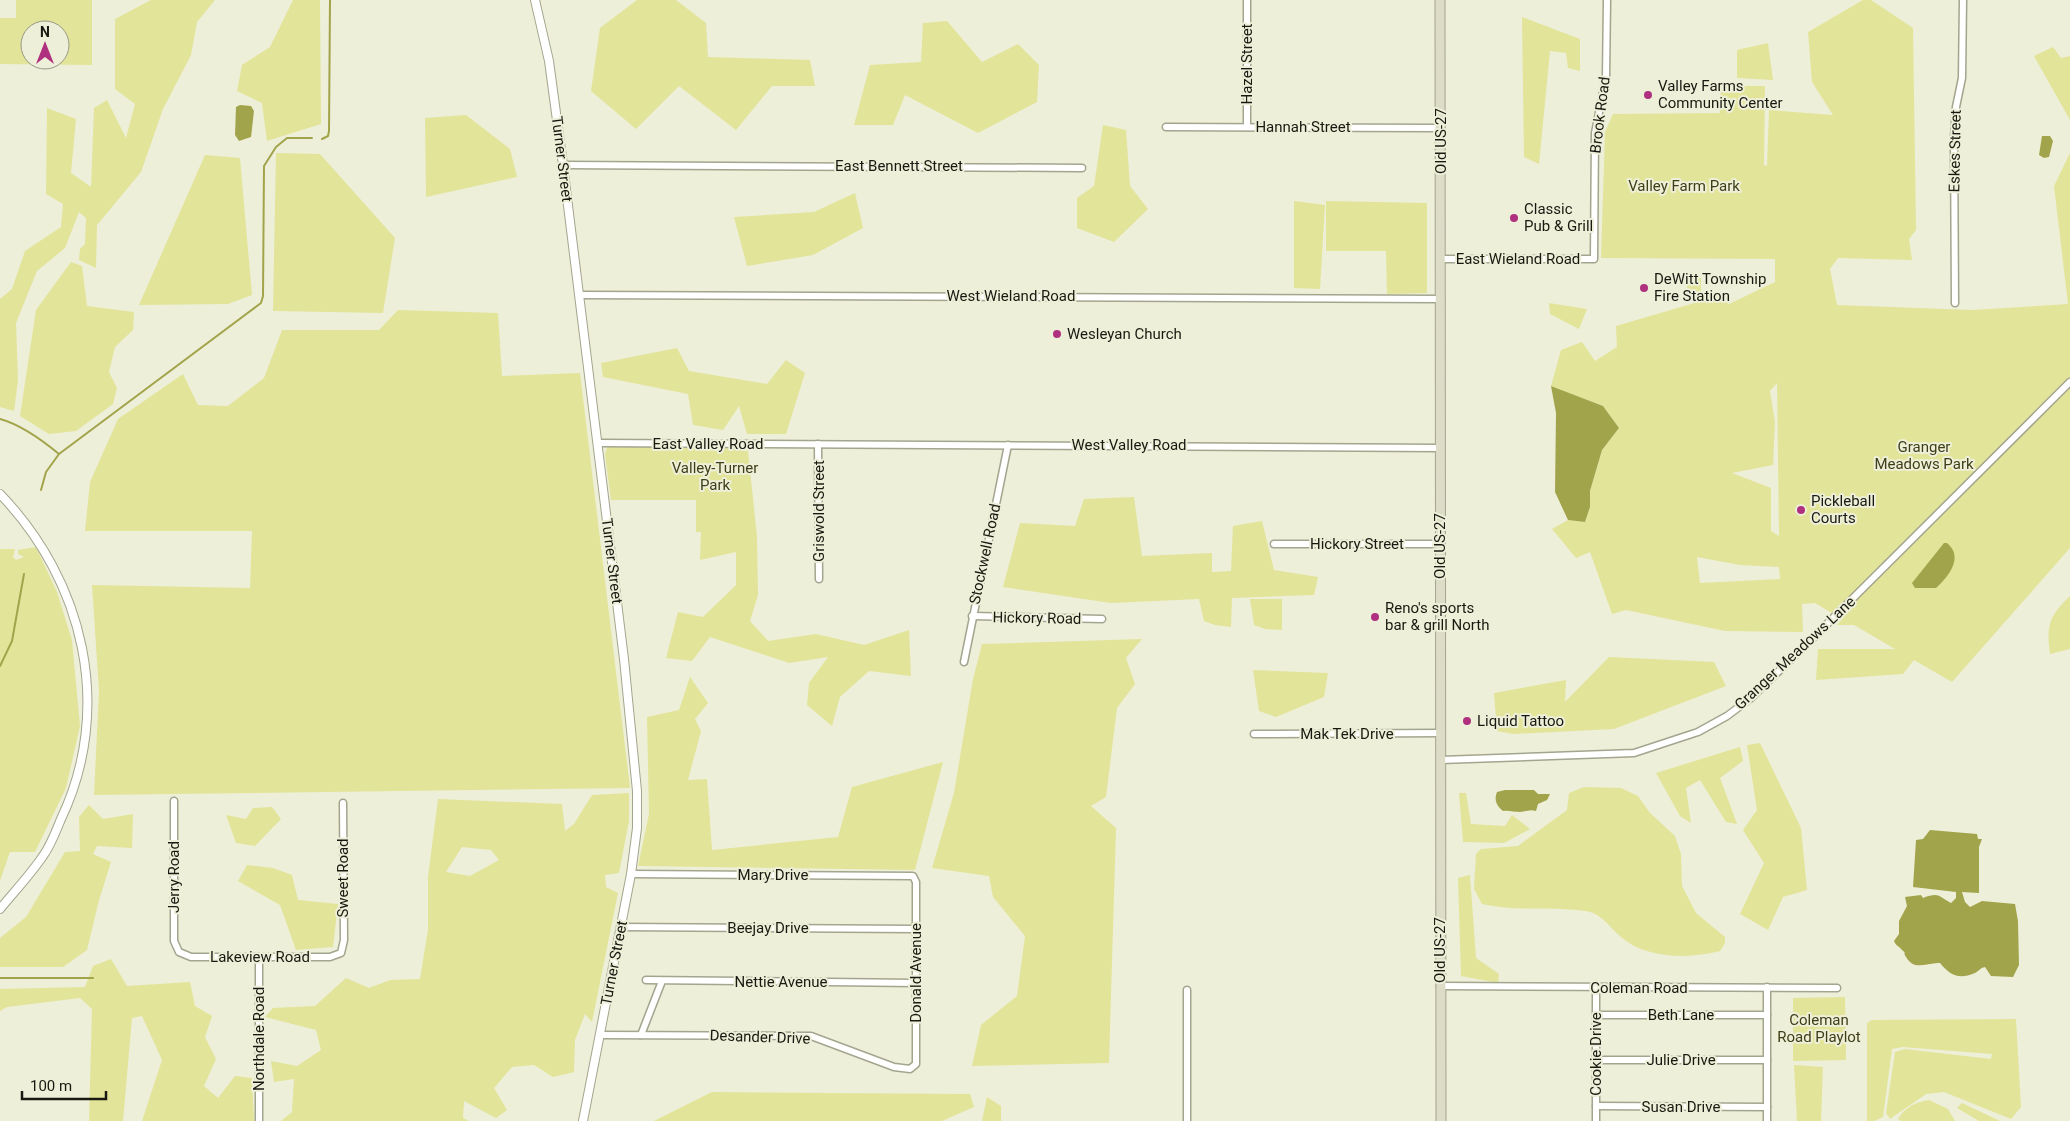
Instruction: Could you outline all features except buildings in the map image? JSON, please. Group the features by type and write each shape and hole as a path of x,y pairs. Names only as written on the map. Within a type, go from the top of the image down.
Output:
{"main road":[{"name":"Old US-27","path":"1440,0 1442,259 1440,544 1441,1121"}],"street":[{"name":"Turner Street","path":"535,0 549,62 563,164 599,443 634,750 636,828 631,874 583,1121"},
{"name":"Hazel Street","path":"1247,0 1247,127"},
{"name":"Brook Road","path":"1594,259 1596,133 1606,77 1607,0"},
{"name":"Eskes Street","path":"1955,303 1954,138 1956,108 1962,78 1963,0"},
{"name":"Hannah Street","path":"1166,126 1441,128"},
{"name":"East Bennett Street","path":"563,164 1082,168"},
{"name":"East Wieland Road","path":"1442,259 1594,259"},
{"name":"West Wieland Road","path":"580,294 1441,299"},
{"name":"Granger Meadows Lane","path":"1441,760 1634,753 1698,732 1727,716 1751,698 2070,382"},
{"name":"East Valley Road","path":"599,443 818,444"},
{"name":"West Valley Road","path":"818,444 1441,448"},
{"name":"Griswold Street","path":"818,444 819,579"},
{"name":"Stockwell Road","path":"964,662 1008,445"},
{"path":"0,494 17,512 43,547 66,591 85,657 88,734 72,797 44,855 0,909"},
{"name":"Hickory Street","path":"1274,544 1440,544"},
{"name":"Hickory Road","path":"972,616 1102,619"},
{"name":"Mak Tek Drive","path":"1254,734 1441,734"},
{"name":"Jerry Road","path":"174,801 174,941 179,952"},
{"name":"Sweet Road","path":"341,953 344,940 343,803"},
{"name":"Mary Drive","path":"631,874 909,876 915,879"},
{"name":"Donald Avenue","path":"914,1068 916,982 915,879"},
{"name":"Beejay Drive","path":"621,927 915,929"},
{"name":"Lakeview Road","path":"179,952 191,957 330,957 341,953"},
{"name":"Northdale Road","path":"259,957 259,1121"},
{"name":"Nettie Avenue","path":"646,980 916,982"},
{"path":"641,1035 662,981"},
{"name":"Coleman Road","path":"1440,986 1837,988"},
{"name":"Cookie Drive","path":"1596,988 1596,1121"},
{"path":"1767,1121 1768,988"},
{"path":"1187,990 1187,1121"},
{"name":"Beth Lane","path":"1596,1015 1767,1015"},
{"name":"Desander Drive","path":"600,1035 811,1036 894,1066 914,1068"},
{"name":"Julie Drive","path":"1596,1060 1767,1060"},
{"name":"Susan Drive","path":"1596,1106 1767,1107"}],"green space":[{"path":"16,0 92,0 92,65 70,65 70,20 20,20 20,64 0,64 0,18 16,18"},
{"path":"151,0 215,0 197,22 191,55 163,109 141,172 97,225 96,268 79,260 80,249 85,244 86,218 79,212 65,248 37,271 16,323 18,380 14,411 0,407 0,299 12,289 25,251 61,227 63,204 46,194 47,108 76,119 71,173 91,187 94,108 107,100 126,138 135,104 115,89 115,19"},
{"path":"293,0 320,0 321,124 267,141 262,103 237,91 242,65 270,47"},
{"path":"637,0 676,0 706,23 708,57 810,60 815,86 772,86 736,130 679,86 636,129 591,91 600,28"},
{"path":"1863,0 1871,0 1913,28 1916,230 1909,239 1912,260 1838,258 1830,269 1837,305 1972,310 2068,304 2054,186 2070,153 2070,548 1952,682 1914,660 1903,674 1816,680 1818,649 1895,649 1854,625 1837,625 1842,619 1815,603 1802,604 1803,632 1725,631 1626,610 1612,614 1590,552 1576,558 1552,529 1568,520 1585,522 1590,507 1590,491 1602,450 1619,428 1603,406 1551,386 1561,350 1582,342 1595,361 1617,347 1616,326 1698,302 1687,301 1687,278 1701,278 1701,301 1718,297 1729,304 1775,282 1775,259 1601,258 1605,132 1613,114 1720,113 1721,86 1765,86 1764,165 1767,166 1769,110 1833,115 1812,82 1808,32","holes":["1777,383 1779,536 1771,531 1771,488 1732,473 1773,465 1775,422 1770,391","1697,557 1740,565 1779,567 1780,579 1700,583"]},
{"path":"1522,17 1580,39 1580,71 1568,68 1566,53 1550,51 1539,164 1524,157"},
{"path":"947,21 982,62 1018,44 1039,65 1037,102 978,133 905,95 893,125 854,125 870,65 921,62 923,23"},
{"path":"1768,43 1773,80 1737,78 1737,50"},
{"path":"2053,47 2061,58 2070,56 2070,120 2034,56"},
{"path":"466,115 510,149 517,177 426,197 425,118"},
{"path":"1103,125 1126,130 1130,186 1148,209 1114,242 1077,228 1077,198 1094,186"},
{"path":"276,153 320,154 395,238 383,313 273,311"},
{"path":"205,155 240,158 252,295 228,304 139,305"},
{"path":"855,193 863,228 813,255 747,266 734,217 814,212"},
{"path":"1294,201 1325,205 1320,289 1294,288"},
{"path":"1326,201 1427,203 1427,293 1387,294 1386,251 1326,251"},
{"path":"71,262 82,266 87,306 134,312 133,330 115,347 109,372 117,388 113,404 76,431 49,434 20,416 36,310"},
{"path":"1549,303 1587,309 1579,329 1550,314"},
{"path":"398,310 498,313 502,376 580,373 630,788 94,795 99,691 92,585 250,588 252,531 85,531 90,482 118,419 183,374 198,405 228,406 264,378 282,330 379,330"},
{"path":"677,348 689,371 767,384 786,360 805,373 786,434 747,434 739,406 723,430 693,425 688,394 603,377 601,363"},
{"name":"Valley-Turner Park","path":"613,445 744,449 744,451 748,451 757,537 758,595 750,621 768,641 816,634 864,645 909,630 911,676 869,671 840,697 832,726 807,705 809,683 828,657 789,663 710,637 692,661 666,658 678,612 703,617 736,585 736,552 700,560 701,532 696,532 696,500 611,500 605,454 607,448"},
{"path":"1134,497 1142,556 1212,553 1212,572 1231,571 1233,526 1262,521 1274,570 1318,577 1314,595 1232,598 1231,627 1215,625 1204,621 1199,599 1111,603 1003,587 1020,523 1075,526 1084,499"},
{"path":"36,547 57,592 72,640 80,726 66,788 35,852 10,852 0,881 0,549 15,549 13,557 16,560 24,557 18,554 18,550"},
{"path":"2070,596 2070,649 2050,654 2048,636 2053,616"},
{"path":"1250,599 1282,599 1282,630 1265,629 1254,625"},
{"path":"1142,639 1126,658 1135,684 1117,708 1106,797 1091,806 1116,828 1109,1063 972,1066 981,1025 1017,996 1025,936 993,897 989,876 932,868 954,793 973,679 982,644"},
{"path":"1609,657 1714,662 1726,686 1614,729 1513,734 1497,731 1494,693 1566,680 1565,702"},
{"path":"1253,670 1328,673 1324,697 1276,717 1259,711"},
{"path":"690,677 708,703 695,719 701,731 688,780 707,779 712,850 838,837 852,787 943,762 915,870 638,866 649,814 647,717 679,710"},
{"path":"1760,743 1801,828 1807,890 1783,897 1768,930 1740,914 1764,863 1743,830 1757,810 1747,745"},
{"path":"1740,747 1743,761 1720,778 1737,824 1726,822 1700,780 1686,788 1691,823 1680,816 1656,773"},
{"path":"1584,787 1621,788 1638,796 1650,813 1675,836 1681,854 1682,886 1696,913 1725,937 1725,943 1720,951 1682,956 1655,953 1631,944 1601,917 1591,912 1508,908 1482,904 1474,889 1476,854 1481,849 1518,846 1567,810 1569,793"},
{"path":"629,793 629,821 619,873 605,875 606,887 618,893 592,1022 585,1014 575,1040 574,1072 553,1077 534,1065 512,1067 494,1088 507,1110 496,1118 464,1101 463,1118 469,1121 281,1121 292,1112 294,1079 274,1082 271,1061 297,1066 321,1050 316,1030 265,1017 273,1008 315,1006 346,978 369,988 390,980 420,979 428,930 428,877 438,799 562,804 565,831 574,824 592,795","holes":["462,847 491,850 499,860 470,876 446,872"]},
{"path":"1459,793 1466,793 1471,824 1505,826 1512,815 1530,829 1504,843 1463,842"},
{"path":"89,805 103,819 133,814 132,848 97,846 93,854 111,862 99,900 87,950 63,967 0,967 0,938 26,917 65,852 80,851 79,817"},
{"path":"272,807 281,819 255,846 236,843 226,815 246,819 253,808"},
{"path":"247,865 273,868 292,875 298,900 338,904 333,947 296,950 280,905 238,881"},
{"path":"1470,875 1476,958 1499,974 1498,983 1461,976 1458,878"},
{"path":"111,959 127,986 190,982 195,1006 212,1016 205,1037 216,1059 204,1086 218,1098 235,1076 252,1078 254,1121 142,1121 162,1060 142,1016 132,1018 123,1121 89,1121 92,1009 80,998 7,1007 0,1011 0,989 85,987 93,966"},
{"name":"Coleman Road Playlot","path":"1845,997 1846,1060 1793,1061 1793,998"},
{"path":"2016,1019 2021,1107 2011,1119 1944,1092 1926,1094 1890,1119 1886,1113 1895,1052 1905,1049 1991,1059 1992,1054 1903,1047 1892,1049 1883,1117 1874,1121 1867,1121 1867,1023 1872,1020"},
{"path":"1794,1065 1823,1067 1821,1121 1797,1121"},
{"path":"712,1092 970,1094 974,1107 942,1121 654,1121"},
{"path":"987,1097 1001,1106 1001,1121 982,1121"},
{"path":"1929,1100 1948,1109 1955,1121 1901,1121 1898,1119 1911,1106"},
{"path":"1962,1103 2000,1121 1979,1121 1957,1108"}],"shaded area":[{"path":"240,105 251,106 254,111 251,137 239,141 235,135 236,107"},
{"path":"2042,136 2050,136 2053,141 2049,157 2044,158 2039,155"},
{"path":"1551,386 1603,406 1619,428 1602,450 1590,491 1590,507 1585,522 1568,520 1555,492 1556,413"},
{"path":"1944,543 1947,543 1952,548 1954,554 1953,566 1950,572 1936,588 1915,588 1912,583"},
{"path":"1505,790 1534,790 1538,794 1550,794 1547,800 1538,804 1536,811 1503,811 1497,804 1496,798 1497,792"},
{"path":"1930,830 1977,834 1978,839 1982,839 1979,847 1979,893 1962,892 1965,902 1970,907 1982,901 2015,904 2018,921 2019,965 2013,977 1991,976 1985,967 1975,973 1959,976 1947,971 1940,963 1913,964 1906,957 1905,952 1895,943 1894,941 1899,934 1899,921 1907,906 1905,897 1921,895 1923,898 1935,895 1951,903 1956,898 1956,892 1913,887 1916,840 1923,839"}],"waterway":[{"path":"322,139 328,136 329,131 330,0"},
{"path":"41,490 46,472 59,454 261,303 263,296 264,166 276,147 287,138 312,138"},
{"path":"0,419 24,429 59,454"},
{"path":"0,666 12,641 24,574"},
{"path":"0,978 93,978"}],"place":[{"name":"Valley Farms Community Center","path":"1648,95"},
{"name":"Classic Pub & Grill","path":"1514,218"},
{"name":"DeWitt Township Fire Station","path":"1644,288"},
{"name":"Wesleyan Church","path":"1057,334"},
{"name":"Pickleball Courts","path":"1801,510"},
{"name":"Reno's sports bar & grill North","path":"1375,617"},
{"name":"Liquid Tattoo","path":"1467,721"}],"park label":[{"name":"Valley Farm Park","path":"1684,186"},
{"name":"Granger Meadows Park","path":"1924,456"}]}
